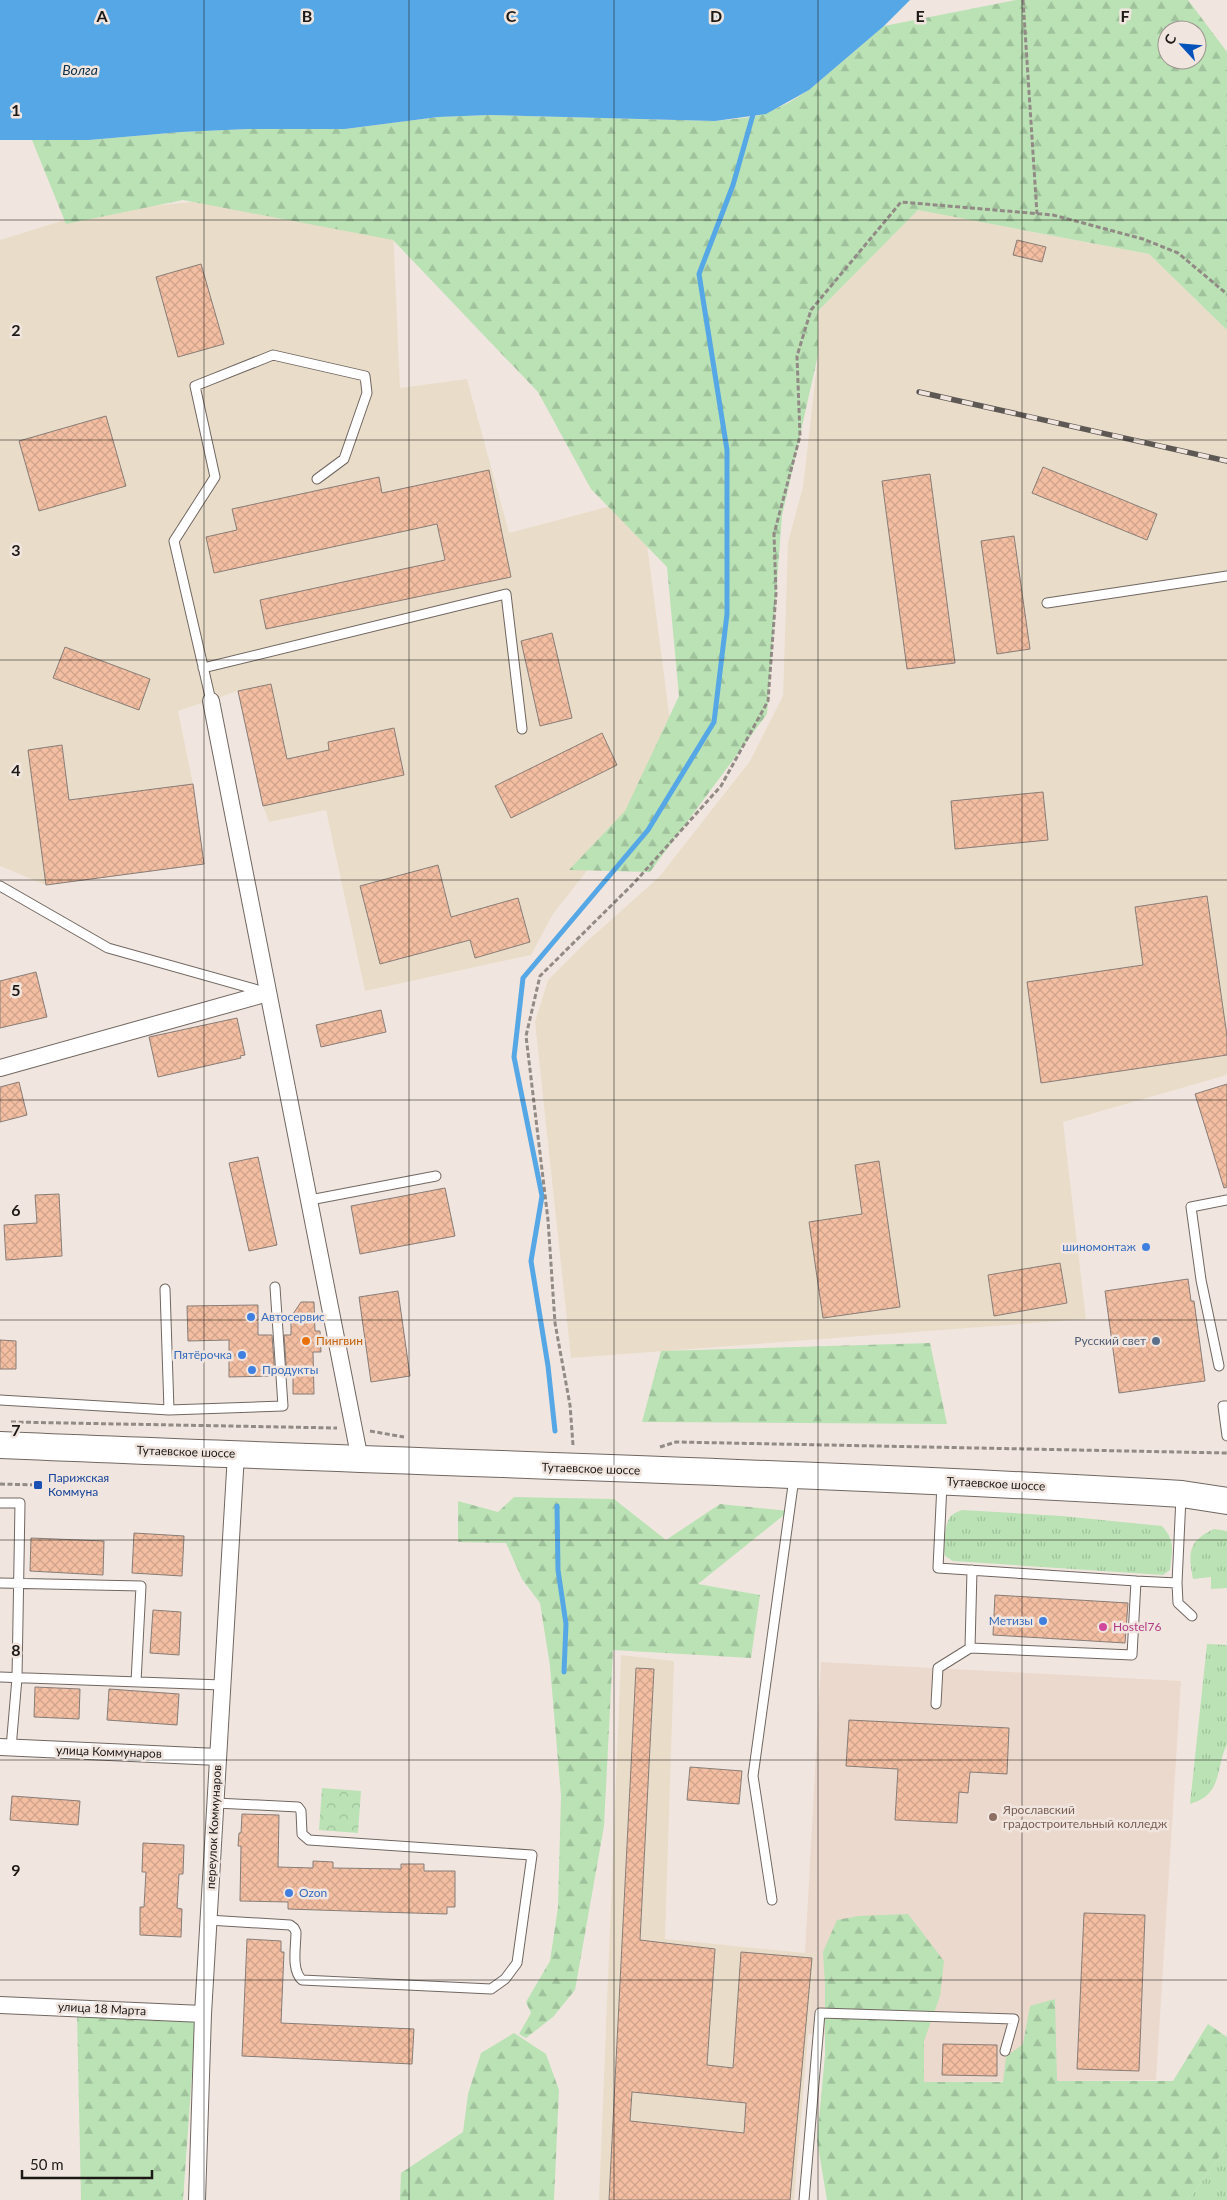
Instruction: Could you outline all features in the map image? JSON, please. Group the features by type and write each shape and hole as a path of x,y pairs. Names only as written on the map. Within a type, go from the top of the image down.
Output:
{"main road":[{"name":"Тутаевское шоссе","path":"5,1434 236,1454 942,1482 1182,1494 1227,1501"},
{"name":"Тутаевское шоссе","path":"1182,1494 1227,1488"}],"street":[{"path":"211,702 360,1460"},
{"path":"0,1068 268,993"},
{"name":"переулок Коммунаров","path":"197,2200 203,2014 236,1454"},
{"name":"улица Коммунаров","path":"5,1748 218,1757"},
{"name":"улица 18 Марта","path":"0,2004 203,2014"}],"lane":[{"path":"211,702 174,541 214,477 195,386 273,355 365,376 367,393 344,459 317,479"},
{"path":"1047,603 1227,576"},
{"path":"203,668 506,594 522,729"},
{"path":"0,886 108,948 268,993"},
{"path":"310,1200 436,1176"},
{"path":"1218,1366 1202,1287 1191,1207 1227,1200"},
{"path":"0,1400 168,1410 283,1406 275,1287"},
{"path":"165,1290 168,1410"},
{"path":"1227,1406 1223,1406 1227,1436"},
{"path":"772,1900 753,1776 794,1475"},
{"path":"942,1482 938,1568 1176,1583"},
{"path":"1182,1494 1176,1583 1178,1603 1192,1616"},
{"path":"0,1503 20,1503 18,1678 5,1748"},
{"path":"970,1648 972,1570"},
{"path":"936,1704 938,1668 970,1648 1132,1655 1136,1581"},
{"path":"0,1583 141,1586 136,1682"},
{"path":"0,1677 222,1685"},
{"path":"208,1920 290,1925 296,1932 296,1968 297,1975 302,1980 491,1989 505,1979 517,1963 532,1855 309,1840 302,1834 301,1811 298,1807 216,1804"},
{"path":"804,2200 820,2013 1014,2019 1005,2050"}],"path":[{"path":"1023,0 1037,214"},
{"path":"574,1468 570,1405 556,1323 548,1220 526,1036 540,976 634,883 722,786 768,700 776,593 774,534 800,436 797,356 811,310 901,202 1054,215 1143,239 1178,252 1227,294"},
{"path":"5,1434 354,1428 410,1438"},
{"path":"653,1450 676,1442 1227,1453"},
{"path":"0,1484 38,1486"}],"shaded area":[{"path":"219,199 392,203 400,388 467,379 509,533 641,498 675,759 553,914 531,955 365,991 326,810 269,822 263,806 238,691 178,711 193,784 204,864 46,885 0,866 0,240 87,213"},
{"path":"918,210 1149,254 1227,330 1227,1075 1063,1122 1086,1319 571,1358 535,1022 548,980 584,944 659,877 750,761 783,696 788,542 803,487 818,355 818,311"},
{"path":"621,1655 674,1661 665,1939 815,1954 794,2200 599,2200"},
{"name":"Ярославский градостроительный колледж","path":"821,1662 1181,1681 1156,2080 924,2082 924,2041 808,2034 815,1954 805,1953"}],"green space":[{"path":"1016,0 1188,0 1203,20 1157,20 1157,70 1207,70 1207,25 1227,52 1227,330 1149,254 918,210 818,311 818,355 782,516 767,714 650,872 569,870 625,811 679,696 667,567 591,489 538,392 393,240 183,200 66,224 32,140 89,140 181,132 248,129 345,129 438,117 489,115 715,121 753,117 766,113 788,103 809,90 884,26"},
{"path":"930,1343 947,1424 642,1422 661,1351"},
{"path":"514,1497 614,1499 666,1540 720,1504 789,1511 698,1584 760,1595 751,1658 613,1650 604,1826 575,1990 553,2017 526,2038 519,2034 531,2013 526,2002 550,1961 558,1907 561,1796 550,1666 540,1603 522,1579 506,1543 458,1542 458,1501 498,1512"},
{"path":"962,1510 1062,1516 1162,1526 1172,1546 1170,1570 1163,1575 953,1561 945,1556 945,1531 950,1517"},
{"path":"1214,1529 1227,1531 1227,1588 1211,1589 1211,1577 1193,1579 1192,1549 1199,1538"},
{"path":"1207,1644 1227,1645 1227,1745 1214,1786 1203,1798 1190,1804"},
{"path":"322,1788 361,1791 358,1833 319,1830"},
{"path":"908,1914 944,1961 940,1996 924,2041 924,2082 1003,2082 1006,2057 1023,2044 1030,2006 1055,1999 1057,2081 1173,2081 1208,2024 1227,2037 1227,2146 1192,2195 1186,2200 827,2200 817,2140 825,2055 823,1952 837,1920 858,1916"},
{"path":"77,2014 196,2018 183,2200 81,2200"},
{"path":"514,2033 546,2054 559,2090 554,2200 400,2200 401,2173 463,2132 468,2094 481,2053"},
{"path":"1227,2146 1227,2200 1186,2200 1192,2195"}],"water":[{"name":"Волга","path":"0,0 910,0 884,26 809,90 766,114 715,121 489,115 438,117 345,129 248,129 181,132 89,140 0,140"}],"building":[{"path":"1017,240 1046,247 1042,262 1013,255"},
{"path":"201,264 224,344 178,357 156,277"},
{"path":"106,416 126,486 39,511 19,441"},
{"path":"1043,467 1157,514 1147,540 1032,493"},
{"path":"489,470 511,577 266,629 260,600 445,560 437,524 214,573 206,537 237,530 232,509 379,477 382,493"},
{"path":"930,474 955,663 907,669 882,481"},
{"path":"1014,536 1030,649 997,654 981,541"},
{"path":"552,633 572,718 540,726 521,641"},
{"path":"65,647 150,679 139,710 53,678"},
{"path":"271,684 287,759 329,750 328,742 394,728 404,775 263,806 238,691"},
{"path":"602,733 617,765 511,818 495,786"},
{"path":"62,745 69,800 193,784 204,864 46,885 28,750"},
{"path":"1043,792 1048,840 955,849 951,801"},
{"path":"438,865 451,917 518,898 530,942 475,958 470,940 380,964 360,886"},
{"path":"1207,896 1227,1036 1227,1055 1041,1083 1027,982 1143,965 1135,907"},
{"path":"36,972 47,1017 0,1028 0,981"},
{"path":"381,1010 386,1032 321,1047 316,1025"},
{"path":"237,1018 245,1055 240,1056 241,1058 158,1077 149,1037"},
{"path":"19,1082 27,1115 0,1122 0,1087"},
{"path":"1227,1084 1227,1187 1224,1188 1195,1094"},
{"path":"258,1157 277,1245 249,1251 229,1163"},
{"path":"879,1161 900,1307 823,1318 809,1222 862,1214 855,1165"},
{"path":"445,1188 455,1236 360,1254 351,1206"},
{"path":"59,1194 62,1256 6,1260 4,1225 37,1223 35,1195"},
{"path":"1060,1263 1067,1303 994,1316 988,1275"},
{"name":"Русский свет","path":"1188,1279 1191,1301 1194,1301 1205,1381 1119,1393 1105,1291"},
{"path":"398,1291 410,1376 371,1382 359,1297"},
{"name":"Пингвин","path":"301,1302 314,1302 315,1331 320,1331 321,1352 313,1352 314,1394 293,1394 293,1376 287,1376 284,1335 291,1335 291,1317"},
{"path":"258,1305 258,1335 272,1335 275,1376 229,1377 229,1340 188,1341 187,1306"},
{"path":"0,1340 16,1341 16,1369 0,1369"},
{"path":"134,1533 184,1536 182,1576 132,1573"},
{"path":"31,1538 104,1541 103,1575 30,1571"},
{"path":"995,1595 1128,1603 1125,1643 993,1635"},
{"path":"153,1610 181,1612 179,1655 150,1653"},
{"path":"636,1668 654,1669 640,1940 715,1949 707,2065 733,2068 741,1952 812,1958 790,2200 609,2200","holes":["632,2092 746,2103 744,2133 630,2121"]},
{"path":"35,1687 80,1689 79,1719 34,1717"},
{"path":"109,1689 179,1694 177,1725 107,1720"},
{"path":"849,1720 1009,1728 1007,1774 970,1772 968,1793 959,1792 957,1823 895,1820 898,1769 846,1766"},
{"path":"690,1767 742,1771 739,1804 687,1800"},
{"path":"12,1796 80,1801 78,1825 10,1820"},
{"path":"242,1814 279,1815 278,1867 313,1868 313,1861 333,1862 333,1868 401,1869 401,1864 424,1864 424,1871 455,1871 455,1907 447,1907 447,1914 288,1909 288,1902 240,1901 241,1846 238,1846"},
{"path":"143,1843 184,1845 183,1874 179,1874 177,1908 182,1909 181,1937 140,1935 140,1907 144,1907 146,1872 142,1872"},
{"path":"1084,1913 1145,1915 1139,2071 1077,2069"},
{"path":"247,1939 281,1941 281,1952 284,1952 281,2023 414,2029 412,2064 242,2056"},
{"path":"943,2044 997,2045 997,2076 942,2075"}],"waterway":[{"path":"555,1431 548,1366 531,1261 542,1196 514,1057 523,978 648,830 714,722 727,614 727,450 699,274 733,185 754,111"},
{"path":"557,1506 558,1570 566,1624 564,1672"}],"railway":[{"path":"919,392 1227,461"}],"place":[{"name":"шиномонтаж","path":"1146,1247"},
{"name":"Автосервис","path":"251,1317"},
{"name":"Пингвин","path":"306,1341"},
{"name":"Русский свет","path":"1156,1341"},
{"name":"Пятёрочка","path":"242,1355"},
{"name":"Продукты","path":"252,1370"},
{"name":"Парижская Коммуна","path":"38,1485"},
{"name":"Метизы","path":"1043,1621"},
{"name":"Hostel76","path":"1103,1627"},
{"name":"Ярославский градостроительный колледж","path":"993,1817"},
{"name":"Ozon","path":"289,1893"}]}
